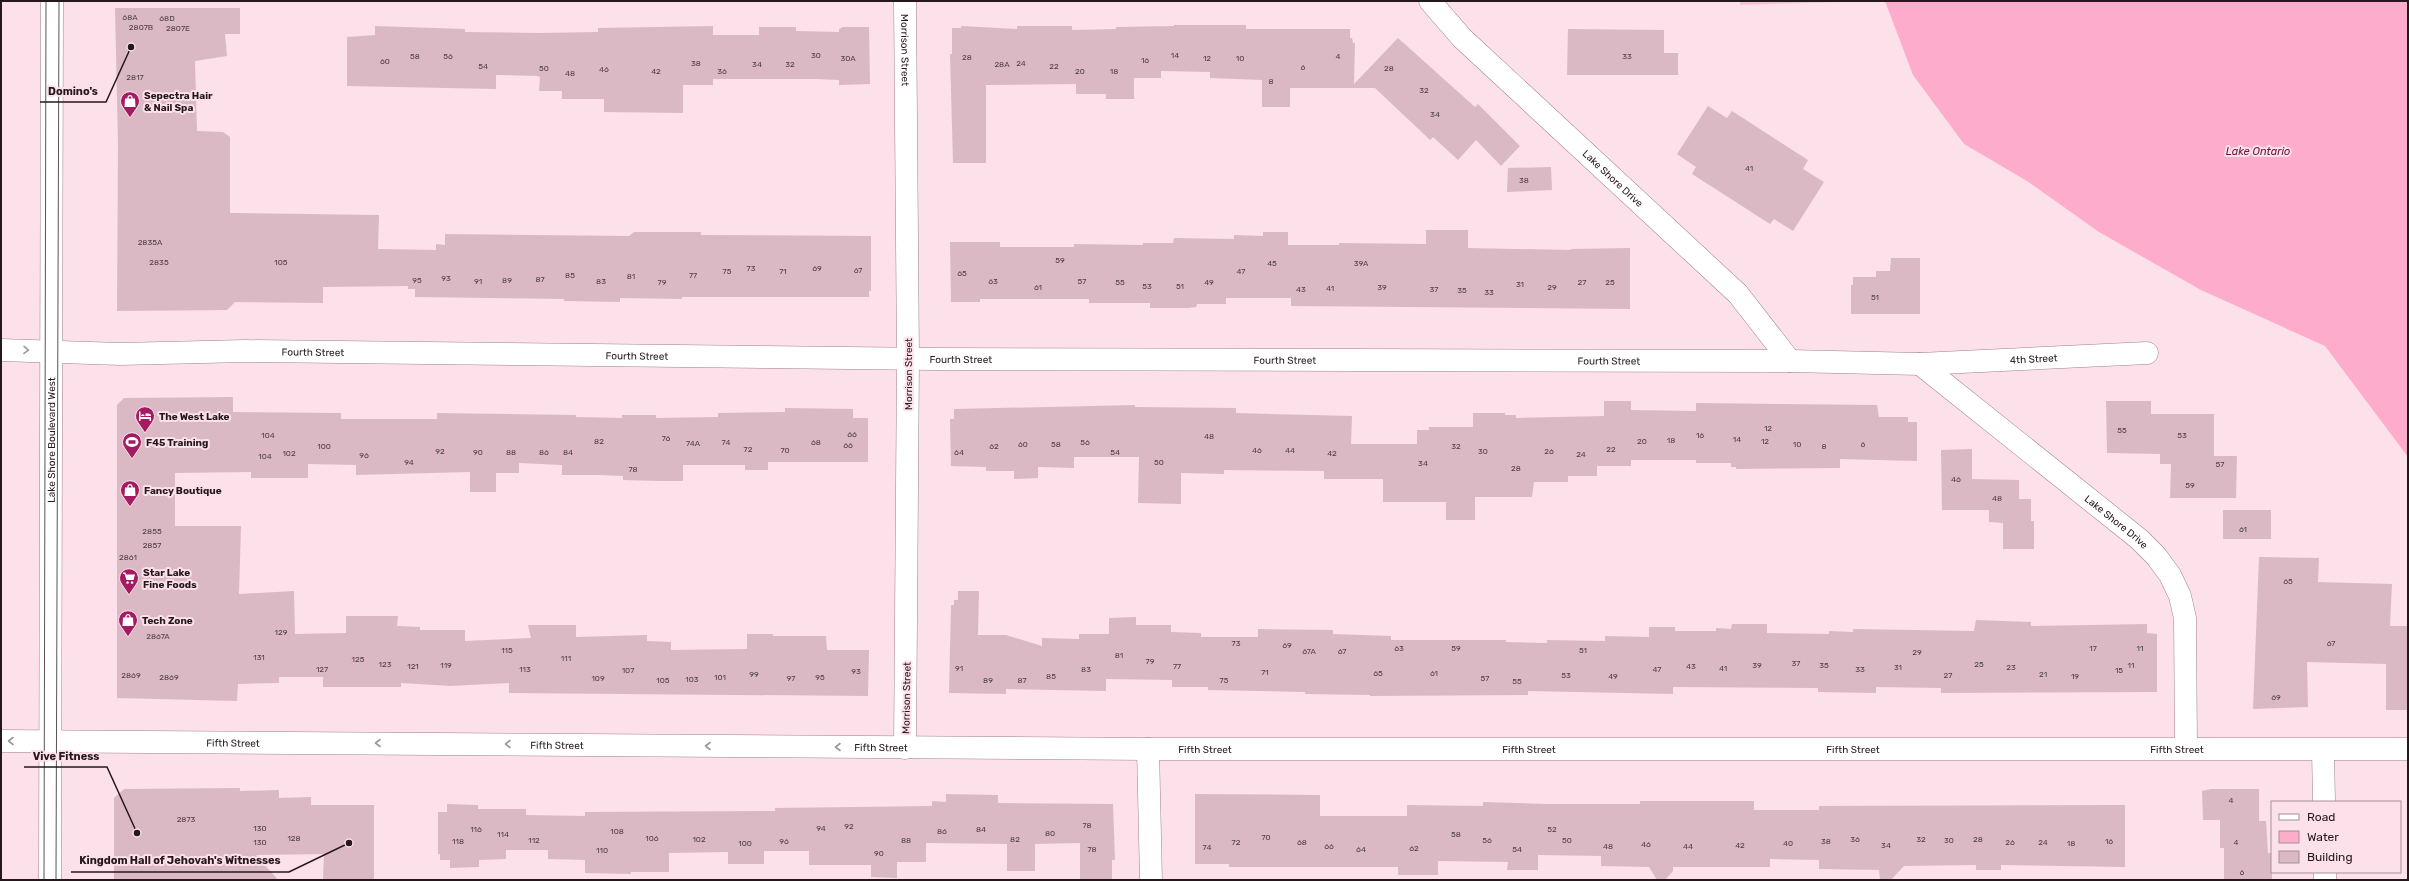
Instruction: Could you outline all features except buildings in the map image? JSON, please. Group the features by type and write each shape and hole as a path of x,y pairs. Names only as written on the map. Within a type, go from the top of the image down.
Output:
{"street":[{"name":"Lake Shore Boulevard West","path":"50,880 52,1"},
{"name":"Morrison Street","path":"905,1 908,358 905,748"},
{"name":"Lake Shore Drive","path":"1430,1 1462,38 1738,294 1790,361"},
{"name":"Fourth Street","path":"1,350 52,350 120,354 245,350 908,358 1790,361 1920,364"},
{"name":"4th Street","path":"1920,364 2147,353"},
{"name":"Lake Shore Drive","path":"1920,364 2139,539 2156,556 2170,575 2180,596 2185,618 2186,748"},
{"name":"Fifth Street","path":"1,741 1148,749 2408,749"},
{"path":"1148,749 1152,880"},
{"path":"2323,750 2324,801"}],"shaded area":[{"path":"1740,1 1874,1 1740,5"}],"water":[{"name":"Lake Ontario","path":"1885,1 2408,1 2408,457 2325,346 2201,290 2099,232 2027,181 1964,144 1913,75"}],"tram line":[{"path":"44,880 46,1"},
{"path":"56,880 59,1"}],"place":[{"name":"Domino's","path":"131,47"},
{"name":"Sepectra Hair & Nail Spa","path":"130,118"},
{"name":"The West Lake","path":"145,433"},
{"name":"F45 Training","path":"132,459"},
{"name":"Fancy Boutique","path":"130,507"},
{"name":"Star Lake Fine Foods","path":"129,595"},
{"name":"Tech Zone","path":"128,637"},
{"name":"Vive Fitness","path":"137,833"},
{"name":"Kingdom Hall of Jehovah's Witnesses","path":"349,843"}]}
